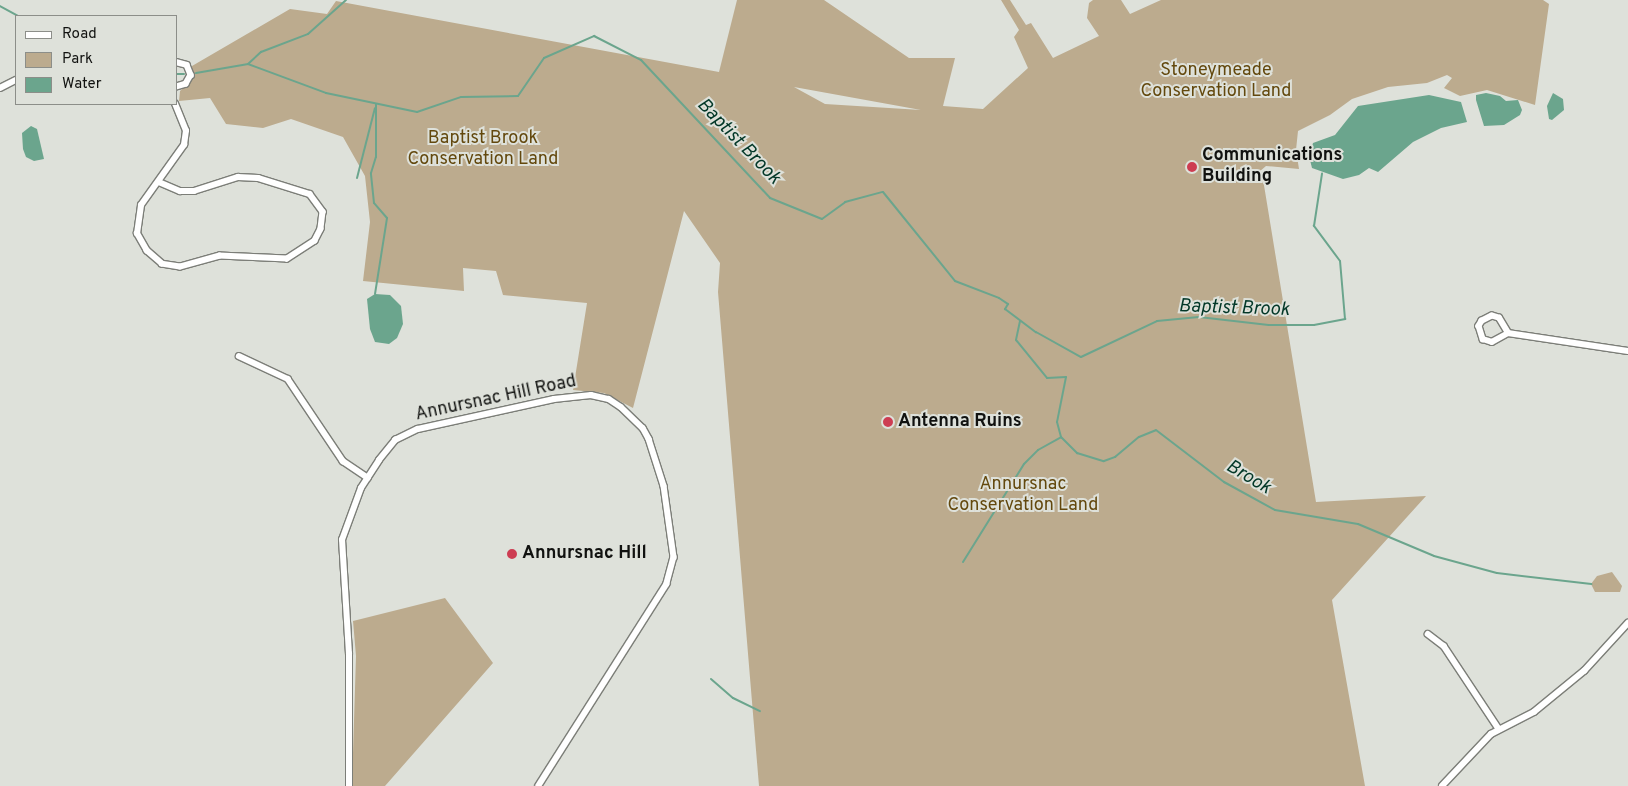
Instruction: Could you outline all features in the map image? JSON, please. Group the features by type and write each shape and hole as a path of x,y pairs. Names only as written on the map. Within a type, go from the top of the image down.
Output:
{"street":[{"path":"178,63 187,65 190,75 186,84 178,86"},
{"path":"0,88 15,80"},
{"path":"159,182 180,191 194,191 238,177 258,178 310,194 323,212 321,229 315,241 287,259 220,256 180,267 162,264 147,250 137,234 141,206 179,154 186,138 175,105"},
{"path":"1508,333 1499,318 1492,316 1486,318 1479,326 1483,340 1492,342 1508,333 1628,351"},
{"path":"239,356 288,379 342,461 368,478"},
{"name":"Annursnac Hill Road","path":"350,786 349,654 342,540 368,478 395,440 418,429 554,399 591,395 609,399 643,428 659,468 669,510 673,540 672,572 660,597 539,786"},
{"path":"1442,786 1499,729 1522,719 1584,671 1628,623"},
{"path":"1428,634 1444,646 1499,729"}],"green space":[{"name":"Annursnac Conservation Land","path":"737,0 824,0 909,58 955,58 943,106 983,109 1028,68 1014,37 1019,30 1001,0 1010,0 1026,25 1031,23 1053,58 1099,36 1087,18 1089,3 1093,0 1121,0 1130,14 1161,0 1543,0 1549,4 1535,105 1487,90 1460,96 1444,88 1452,78 1447,75 1427,83 1388,87 1352,99 1330,115 1298,131 1296,150 1299,169 1266,166 1259,172 1262,173 1316,502 1426,496 1332,600 1365,786 759,786 718,292 720,263 684,211 633,408 604,393 573,390 587,303 503,295 496,271 463,268 464,291 363,281 370,222 365,176 343,137 291,119 263,128 226,124 210,98 179,101 180,91 192,80 192,66 290,9 327,14 336,1 719,72","holes":["794,87 921,110 825,104"]},
{"path":"1612,572 1622,586 1620,592 1595,592 1591,584 1597,576"},
{"path":"445,598 493,663 385,786 352,786 356,656 353,621"}],"water":[{"path":"1486,93 1500,96 1506,101 1518,100 1522,110 1520,115 1504,125 1484,126 1476,95"},
{"path":"1553,93 1563,99 1564,110 1552,120 1549,119 1547,106"},
{"path":"1429,95 1461,102 1467,122 1441,128 1413,142 1378,172 1369,168 1359,175 1343,179 1312,168 1309,156 1313,143 1335,135 1358,106"},
{"path":"31,126 37,129 44,159 34,161 26,157 23,149 22,133"},
{"path":"375,294 390,295 401,306 403,324 397,338 389,344 375,342 370,329 367,299"}],"waterway":[{"path":"248,64 261,52 308,34 346,0"},
{"name":"Baptist Brook","path":"0,6 16,15"},
{"name":"Baptist Brook","path":"196,73 248,64 326,93 417,112 461,97 518,96 544,58 594,36 641,60 770,198 822,219 845,202 883,192 955,281 999,298 1008,304 1005,309 1036,332 1081,357 1157,321 1199,317 1269,325 1314,325 1345,319 1340,261 1314,226 1322,174"},
{"name":"Baptist Brook","path":"178,74 184,74"},
{"path":"375,294 387,218 374,203 371,173 376,157 376,104"},
{"path":"357,178 375,108"},
{"name":"Brook","path":"1020,321 1016,340 1047,378 1066,377 1057,422 1061,437 1077,453 1104,461 1115,457 1139,437 1156,430 1224,482 1275,510 1358,524 1434,556 1497,573 1591,584"},
{"path":"963,562 1024,464 1038,450 1061,437"},
{"path":"711,679 733,698 760,711"}],"place":[{"name":"Communications Building","path":"1192,167"},
{"name":"Antenna Ruins","path":"888,422"},
{"name":"Annursnac Hill","path":"512,554"}],"park label":[{"name":"Stoneymeade Conservation Land","path":"1216,82"},
{"name":"Baptist Brook Conservation Land","path":"483,150"}]}
